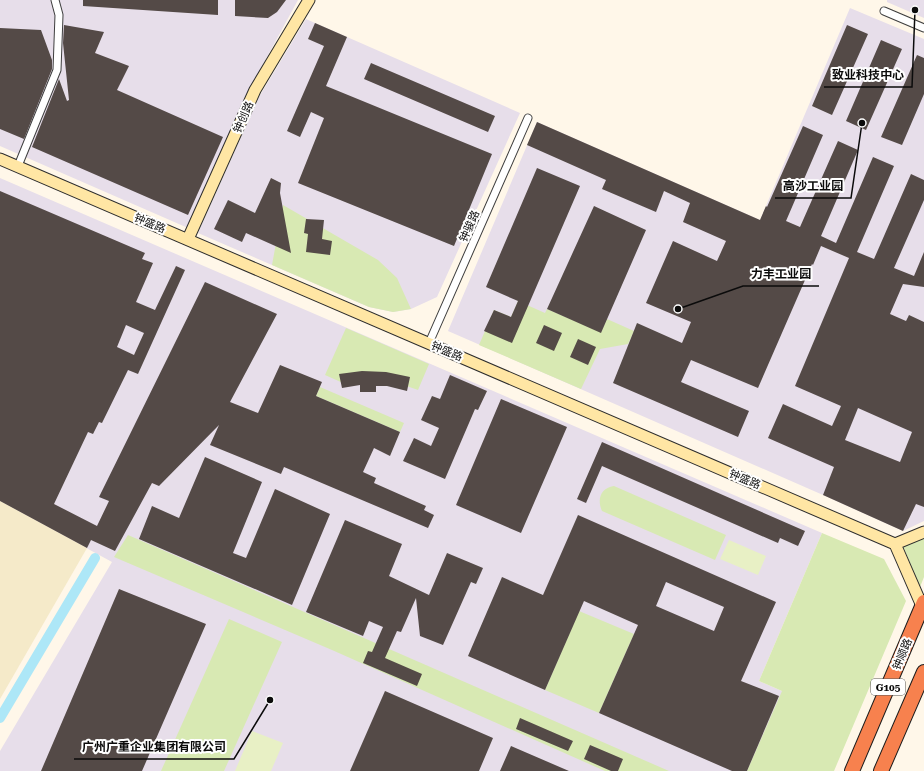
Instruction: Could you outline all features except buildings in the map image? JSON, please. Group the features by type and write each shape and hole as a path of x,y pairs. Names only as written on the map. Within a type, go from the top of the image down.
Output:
{"highway":[{"name":"钟顺路","path":"852,771 923,604"},
{"name":"G105","path":"881,771 924,672"}],"street":[{"path":"18,166 57,70 59,15 55,0"},
{"name":"钟创路","path":"188,239 255,90 309,0"},
{"path":"884,11 924,28"},
{"name":"钟骏路","path":"430,343 528,118"},
{"name":"钟盛路","path":"0,158 894,544"},
{"path":"923,604 894,544 924,532"}],"shaded area":[{"path":"0,0 298,0 250,88 188,228 0,146"},
{"path":"887,0 924,0 924,18 887,2"},
{"path":"850,8 924,39 924,521 903,531 448,331 537,122 760,220"},
{"path":"306,19 520,113 437,297 411,309 393,312 369,307 198,233 259,97"},
{"path":"0,178 822,533 759,681 782,691 834,771 0,771 0,751 112,562 0,501"},
{"path":"0,501 87,548 0,699"}],"green space":[{"path":"283,205 378,260 397,278 411,309 393,312 369,307 272,265"},
{"path":"518,301 545,313 547,309 601,332 607,319 634,331 628,344 600,349 581,389 479,345 494,310 511,317"},
{"path":"346,328 429,364 418,390 398,383 343,383 325,375"},
{"path":"320,387 404,423 400,432 316,396"},
{"path":"614,486 726,535 715,560 602,511 600,503 601,495 606,489"},
{"path":"822,533 884,559 906,601 834,771 747,771 782,691 759,681"},
{"path":"128,535 669,771 605,771 332,650 114,557"},
{"path":"924,538 924,577 920,587 903,546"},
{"path":"729,540 766,556 758,575 720,559"},
{"path":"579,611 634,634 599,713 545,690"},
{"path":"229,619 282,642 224,771 161,771"},
{"path":"252,731 283,743 271,771 235,771"}],"waterway":[{"path":"0,718 95,558"}],"place":[{"name":"致业科技中心","path":"915,10"},
{"name":"高沙工业园","path":"862,123"},
{"name":"力丰工业园","path":"678,309"},
{"name":"广州广重企业集团有限公司","path":"270,700"}]}
